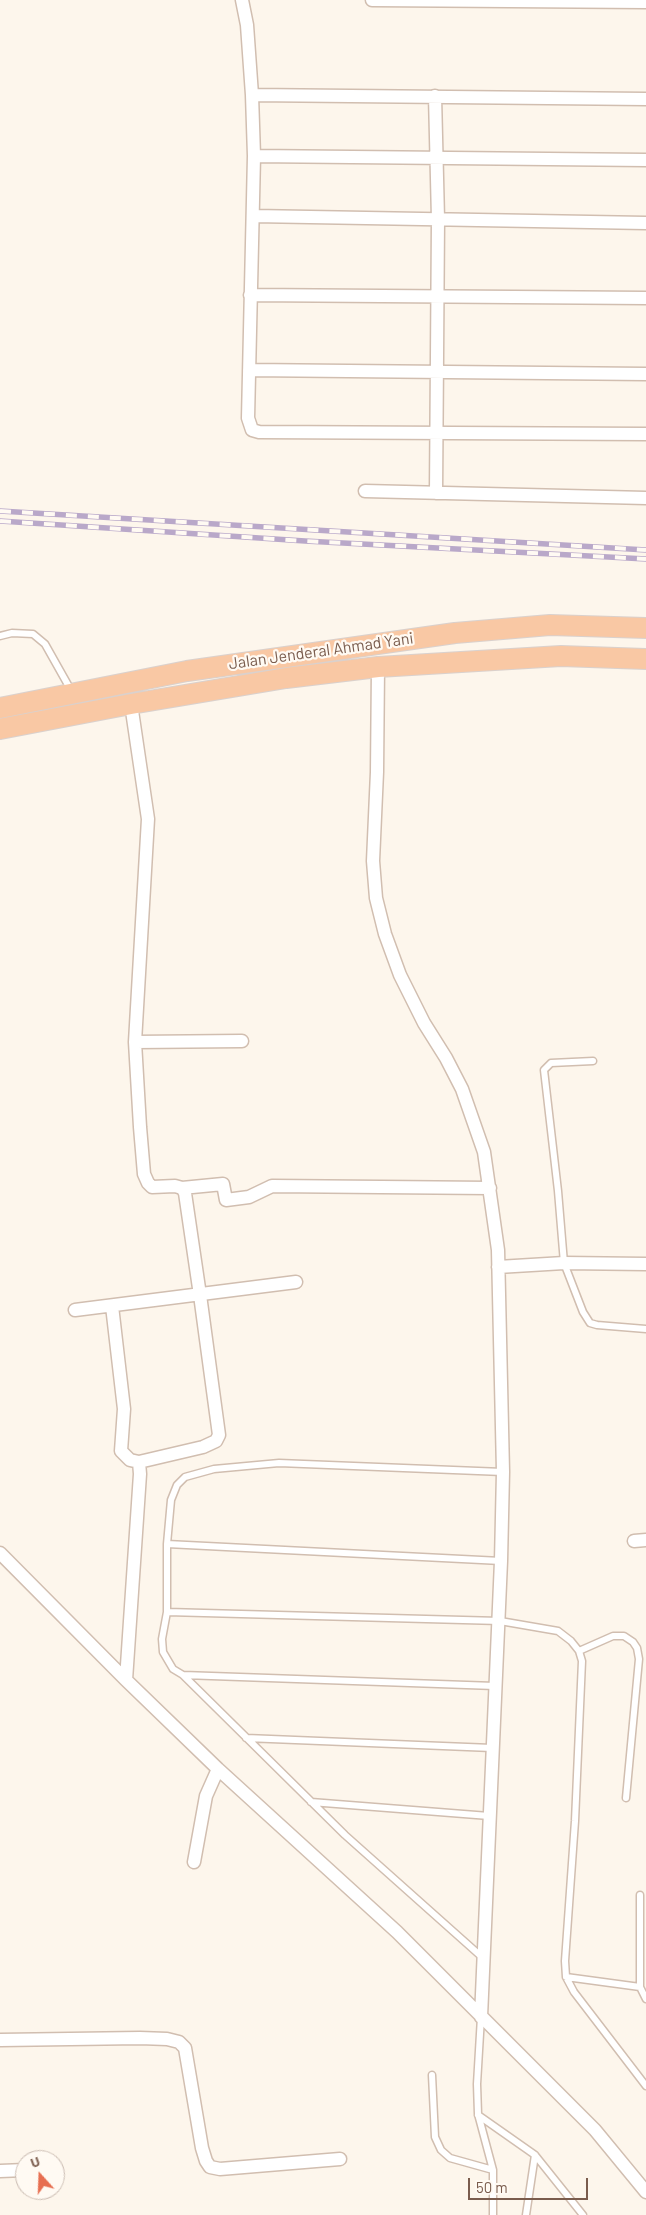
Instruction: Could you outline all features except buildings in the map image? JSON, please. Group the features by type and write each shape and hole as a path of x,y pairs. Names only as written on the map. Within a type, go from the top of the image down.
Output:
{"highway":[{"name":"Jalan Jenderal Ahmad Yani","path":"0,708 187,671 455,633 550,625 646,628"},
{"name":"Jalan Jenderal Ahmad Yani","path":"0,730 131,704 286,678 378,667 552,656 646,659"}],"street":[{"path":"242,0 252,95 254,156 248,418 252,430 259,432 646,434"},
{"path":"372,0 646,2"},
{"path":"252,95 646,98"},
{"path":"435,96 438,219 435,371 436,493"},
{"path":"254,156 646,160"},
{"path":"254,216 646,222"},
{"path":"250,295 646,298"},
{"path":"249,370 646,374"},
{"path":"365,491 646,498"},
{"path":"378,667 377,772 373,853 376,898 400,975 424,1023 446,1058 462,1089 484,1152 490,1188 498,1267 503,1472 500,1621 488,1816 485,1959 481,2017"},
{"path":"131,704 148,819 136,1042 144,1174 148,1183 152,1186 176,1186 182,1188 222,1184 226,1200 249,1197 272,1186 490,1188"},
{"path":"136,1042 242,1042"},
{"path":"112,1306 124,1409 121,1451 130,1460 139,1462 203,1447 216,1442 219,1435 185,1192 182,1188"},
{"path":"498,1267 564,1264 646,1264"},
{"path":"75,1310 296,1282"},
{"path":"126,1680 140,1494 139,1462"},
{"path":"0,1553 126,1680 218,1769 397,1932 595,2130 646,2192"},
{"path":"194,1862 206,1796 218,1769"},
{"path":"0,2040 140,2038 167,2039 179,2042 185,2048 202,2148 210,2167 220,2169 340,2159"},
{"path":"0,2171 15,2170"}],"lane":[{"path":"0,636 12,633 32,634 45,644 73,693"},
{"path":"593,1061 551,1063 544,1070 558,1191 564,1264 583,1312 590,1323 646,1329"},
{"path":"485,1959 345,1835 183,1675 173,1669 163,1652 162,1639 167,1612 167,1544 171,1500 176,1485 184,1477 208,1470 279,1462 503,1472"},
{"path":"167,1544 501,1561"},
{"path":"167,1612 500,1621 558,1632 571,1641 579,1651 582,1660 575,1821 565,1961 566,1977 574,1992 646,2086"},
{"path":"579,1651 613,1636 624,1636 633,1642 637,1648 639,1659 626,1798"},
{"path":"183,1675 495,1686"},
{"path":"246,1738 492,1748"},
{"path":"310,1802 488,1816"},
{"path":"640,1895 640,1988 646,1998"},
{"path":"566,1977 640,1988"},
{"path":"481,2017 476,2084 478,2114 494,2170 493,2215"},
{"path":"432,2075 435,2137 441,2150 450,2158 494,2170"},
{"path":"478,2114 535,2154 582,2215"},
{"path":"526,2215 535,2154"}],"railway":[{"path":"0,511 646,550"},
{"path":"0,521 305,541 646,559"}]}
